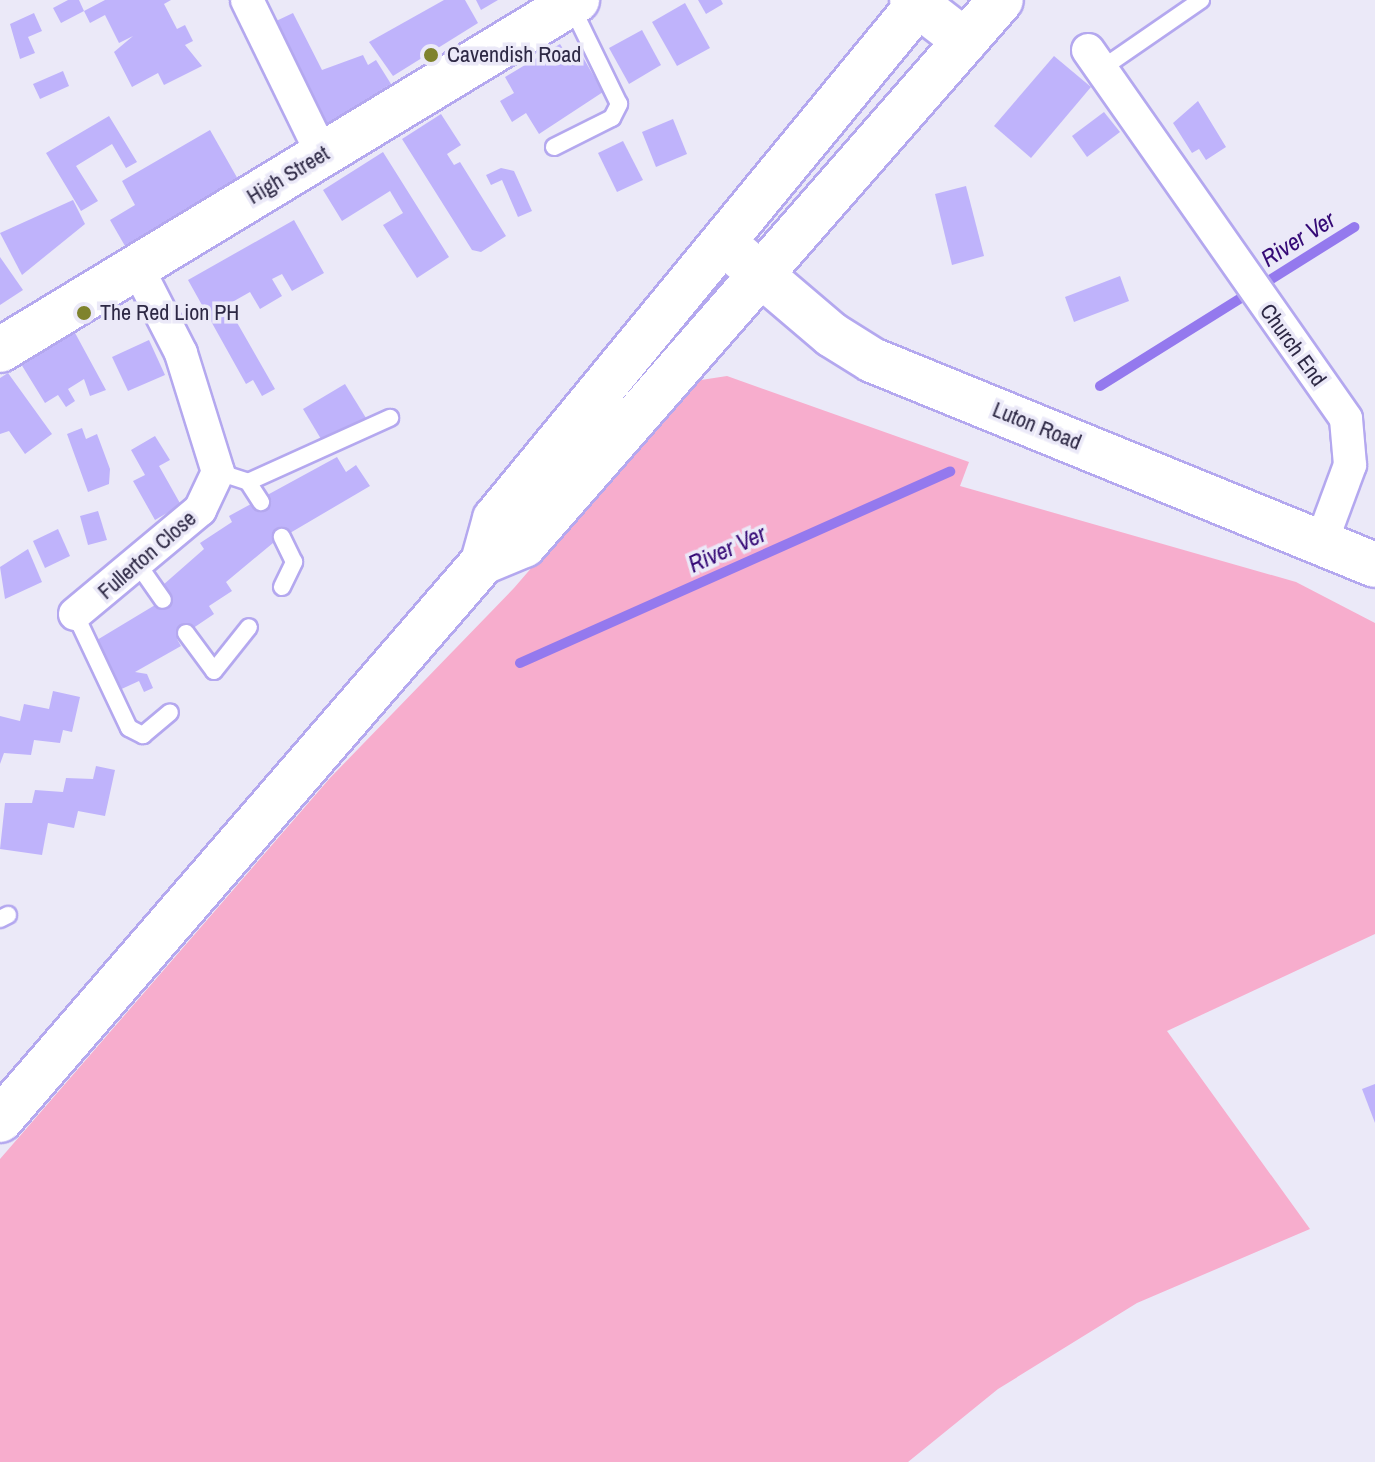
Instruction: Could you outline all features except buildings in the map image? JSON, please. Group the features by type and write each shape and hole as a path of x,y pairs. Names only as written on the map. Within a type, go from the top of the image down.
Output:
{"main road":[{"path":"483,562 524,545 764,276 1001,0"},
{"path":"0,1120 483,562 495,519 725,244 917,1 965,41"},
{"name":"High Street","path":"0,350 574,2"},
{"name":"Luton Road","path":"725,244 872,360 1323,538 1375,565"}],"street":[{"path":"247,0 322,154"},
{"name":"Church End","path":"1096,58 1346,419 1350,465 1323,538"},
{"path":"137,267 181,353 233,477"},
{"name":"Fullerton Close","path":"75,614 200,510 233,477"}],"lane":[{"path":"1096,58 1201,0"},
{"path":"554,147 618,111 574,2"},
{"path":"261,502 233,477 390,418"},
{"path":"282,537 294,562 282,587"},
{"path":"137,563 163,600"},
{"path":"75,614 129,728 143,735 170,712"},
{"path":"186,633 214,671 249,627"}],"shaded area":[{"path":"727,376 969,462 960,486 1296,582 1375,623 1375,934 1167,1031 1310,1229 1137,1303 998,1389 908,1462 0,1462 0,1159 330,778 514,588 674,403 701,380"}],"waterway":[{"name":"River Ver","path":"1100,386 1354,227"},
{"name":"River Ver","path":"520,663 950,472"}],"place":[{"name":"Cavendish Road","path":"431,55"},
{"name":"The Red Lion PH","path":"84,313"}]}
